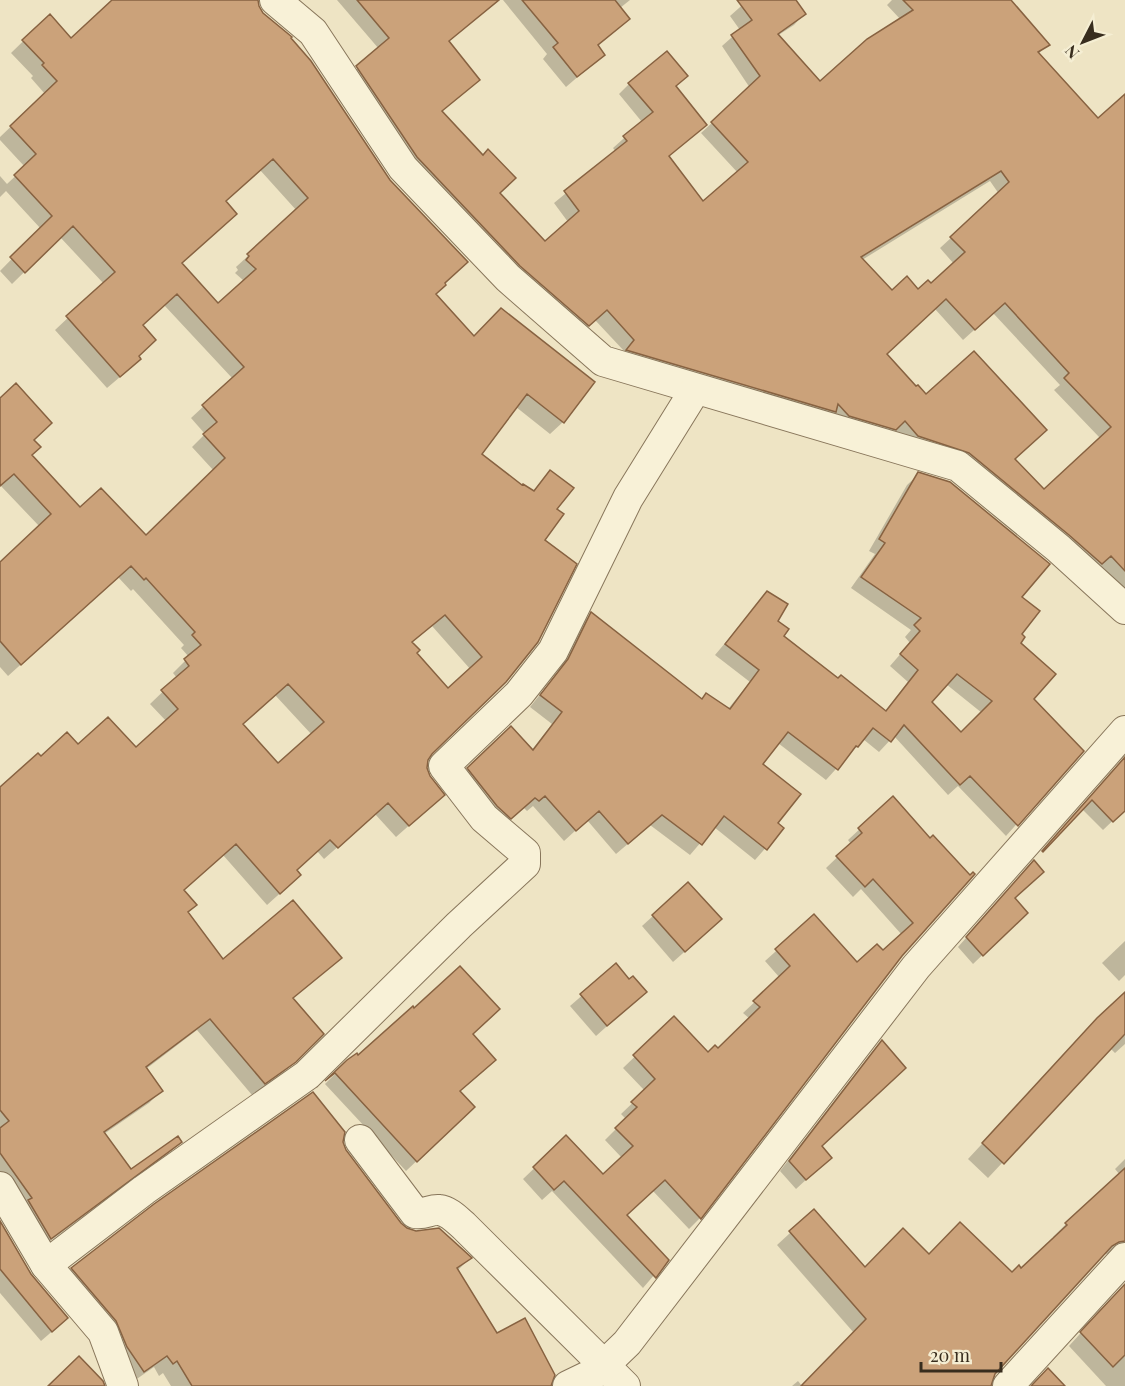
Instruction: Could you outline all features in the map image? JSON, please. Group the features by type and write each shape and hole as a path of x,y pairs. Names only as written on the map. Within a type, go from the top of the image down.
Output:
{"street":[{"path":"275,0 313,32 403,168 508,278 603,361 958,466 1058,548 1125,609"},
{"path":"46,1265 144,1190 307,1075 459,924 525,864 525,853 484,818 444,766 519,694 554,651 628,498 695,390"},
{"path":"568,1386 597,1372 627,1343 916,967 1125,732"},
{"path":"360,1140 415,1213 423,1215 438,1209 448,1213 464,1226 625,1386"},
{"path":"0,1187 46,1265 103,1332 123,1386"},
{"path":"1008,1386 1125,1258"}],"building":[{"path":"112,0 258,0 263,13 292,37 311,61 390,180 468,262 436,294 474,336 501,308 595,382 564,423 527,394 482,454 522,485 534,491 550,470 574,488 557,509 564,514 545,540 577,564 538,642 506,682 428,760 427,768 430,776 445,795 409,826 388,803 338,848 330,840 297,870 301,875 280,894 236,844 184,890 197,905 188,912 223,959 293,900 342,958 293,998 324,1034 296,1062 265,1084 210,1019 146,1067 163,1091 104,1132 131,1169 178,1136 182,1142 51,1239 28,1200 32,1198 0,1153 0,1128 9,1121 0,1110 0,787 38,753 41,756 67,732 78,744 108,717 136,747 178,709 161,690 189,666 184,659 201,645 192,635 195,632 146,578 144,580 131,566 21,665 0,641 0,562 51,514 14,474 0,486 0,398 16,383 52,423 34,440 41,447 32,455 80,507 101,488 146,535 225,458 203,434 217,422 202,405 244,367 177,294 143,325 156,340 139,356 141,359 120,377 66,316 115,272 73,226 25,273 10,257 52,216 14,175 36,154 10,126 57,81 22,40 50,14 71,38","holes":["273,159 308,198 247,254 249,256 246,260 256,269 218,303 182,263 237,214 226,201","445,615 482,657 448,688 417,653 420,650 412,642","288,684 324,722 278,763 243,724"]},
{"path":"357,0 499,0 449,41 480,80 442,111 483,155 488,149 516,178 500,193 545,241 579,211 564,191 627,141 623,136 653,112 628,83 667,51 688,76 676,86 707,125 669,156 703,201 748,162 711,122 760,76 731,35 752,20 737,0 796,0 806,14 778,34 820,81 867,39 913,10 903,0 1011,0 1050,45 1038,52 1098,118 1125,94 1125,571 1111,556 1102,564 969,453 918,436 905,421 896,430 849,416 838,404 836,412 626,350 634,340 607,310 589,326 520,266 417,157 356,66 389,38","holes":["1001,171 1009,182 950,237 965,252 931,283 928,280 918,289 907,276 892,290 861,257","946,299 975,330 1005,303 1069,373 1064,378 1111,427 1044,489 1015,459 1047,430 974,351 926,394 887,354"]},
{"path":"522,0 615,0 630,19 598,45 605,55 577,77 553,47 558,43"},
{"path":"918,472 950,482 1050,564 1022,597 1040,611 1022,634 1025,637 1021,643 1056,674 1034,699 1084,751 1018,826 970,776 960,785 904,725 891,742 873,728 838,770 788,732 763,764 801,794 778,823 784,828 767,850 724,816 702,845 662,815 628,844 599,811 576,831 545,796 539,801 535,798 511,819 497,806 467,768 511,726 533,750 562,712 540,695 568,659 591,612 702,699 706,693 730,709 759,670 725,644 767,591 788,604 778,621 789,629 784,636 838,678 841,675 886,711 918,670 900,654 920,631 914,625 921,618 861,577 885,543 879,539","holes":["957,674 992,701 961,732 932,702"]},
{"path":"1125,757 1125,811 1113,822 1092,800 1043,852 1042,851"},
{"path":"893,796 930,838 933,835 970,875 973,872 975,874 902,956 701,1219 665,1180 627,1215 669,1260 656,1278 564,1181 554,1190 533,1167 566,1135 603,1174 633,1146 615,1128 637,1107 631,1102 655,1079 633,1055 674,1016 708,1052 715,1045 718,1048 760,1007 753,1001 790,966 775,949 814,914 857,962 877,944 883,950 913,923 873,879 865,887 836,856 862,833 858,828"},
{"path":"1034,860 1044,872 1015,898 1028,913 983,956 966,937"},
{"path":"688,882 722,919 685,952 652,915"},
{"path":"616,963 629,979 633,976 647,992 607,1026 580,994"},
{"path":"460,966 500,1009 473,1034 496,1060 460,1091 475,1107 417,1162 335,1073 325,1081 347,1060 357,1053 358,1055 413,1006 414,1008"},
{"path":"1125,992 1125,1034 1004,1164 982,1143 1097,1018"},
{"path":"882,1040 906,1068 822,1146 832,1158 806,1180 789,1161"},
{"path":"313,1092 345,1132 343,1142 346,1150 401,1223 416,1231 439,1228 472,1258 457,1268 497,1333 525,1318 555,1375 551,1386 192,1386 177,1361 173,1364 167,1356 144,1372 127,1347 116,1321 71,1268 154,1204"},
{"path":"1125,1168 1125,1241 1112,1246 995,1374 991,1386 801,1386 866,1319 789,1231 814,1209 865,1267 903,1228 929,1254 960,1222 1012,1272 1019,1265 1021,1268 1067,1225 1065,1223"},
{"path":"0,1221 31,1274 68,1318 52,1332 0,1269"},
{"path":"1125,1284 1125,1355 1113,1367 1080,1332"},
{"path":"79,1356 105,1386 48,1386"},
{"path":"1048,1368 1065,1386 1031,1386"}]}
